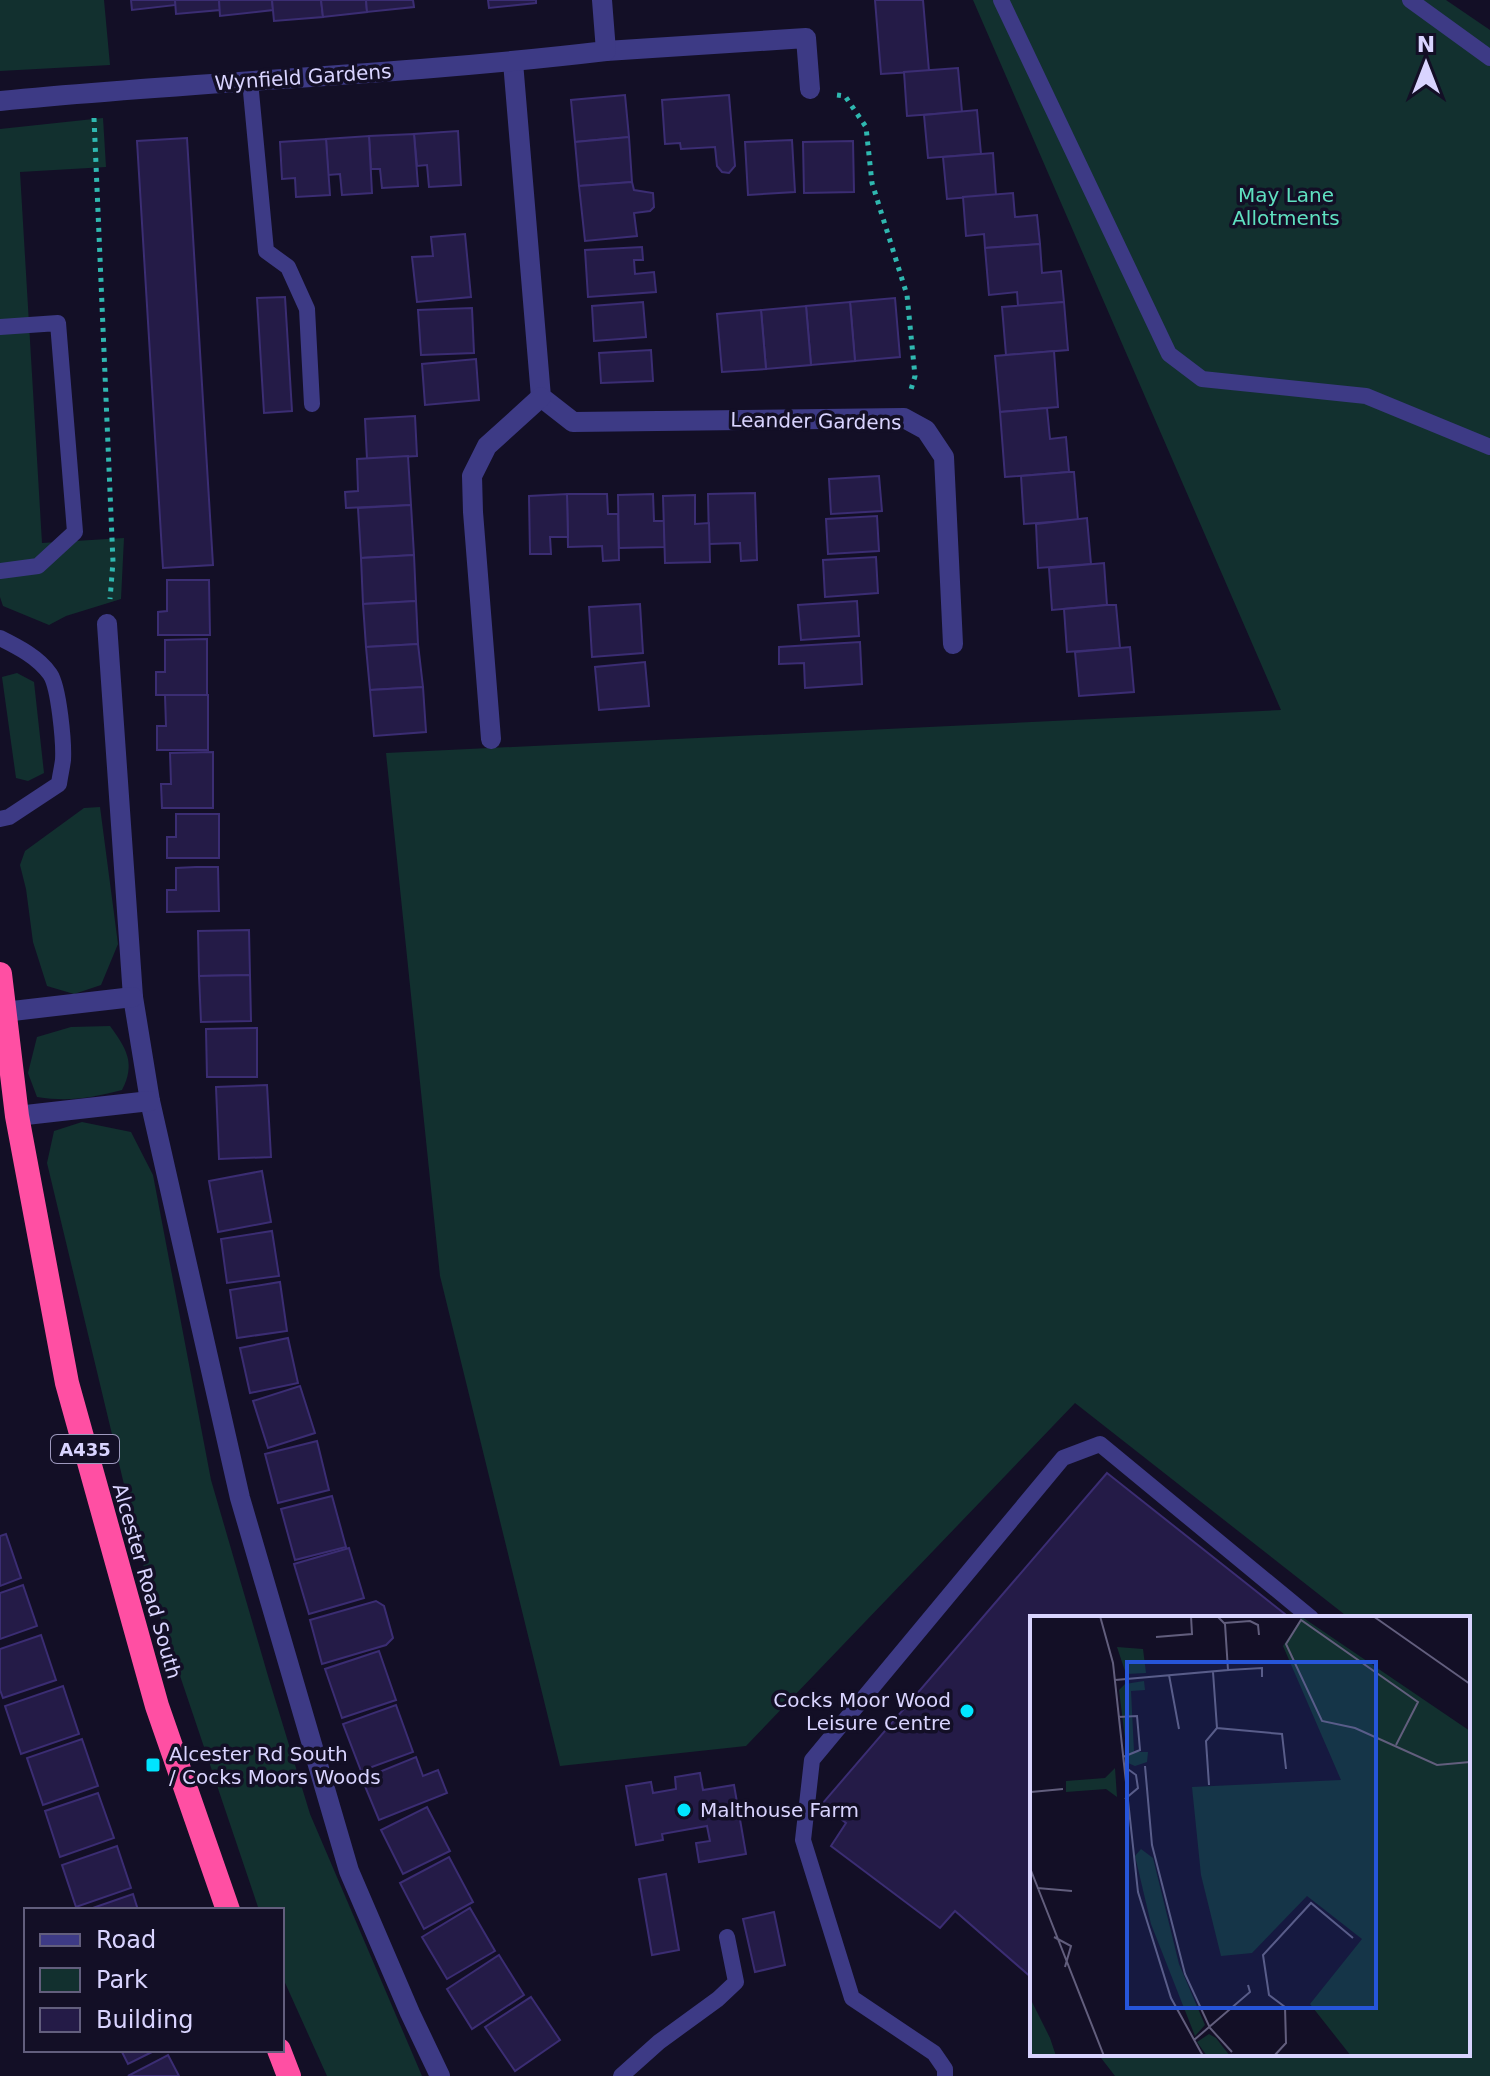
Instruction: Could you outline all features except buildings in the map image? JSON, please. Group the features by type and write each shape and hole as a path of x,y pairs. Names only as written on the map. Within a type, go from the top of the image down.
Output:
{"highway":[{"name":"Alcester Road South","path":"0,974 17,1116 67,1383 157,1706 227,1908"},
{"path":"280,2052 289,2076"}],"street":[{"path":"602,0 606,51"},
{"name":"Wynfield Gardens","path":"0,101 513,62 606,51 806,38 810,89"},
{"path":"491,739 472,476 487,446 541,397 513,62"},
{"name":"Leander Gardens","path":"541,397 573,422 904,418 926,430 944,457 953,644"},
{"path":"107,624 133,997 150,1101 240,1498 349,1871 440,2076"},
{"path":"4,1012 133,997"},
{"path":"17,1116 150,1101"}],"lane":[{"path":"1001,0 1169,354 1202,379 1366,396 1490,447"},
{"path":"1410,0 1490,58"},
{"path":"250,81 266,251 288,267 307,309 312,404"},
{"path":"0,327 58,323 75,532 38,566 0,571"},
{"path":"0,638 37,661 52,677 59,710 63,757 59,784 9,817 0,819"},
{"path":"945,2076 945,2069 934,2053 852,1998 803,1840 812,1760 1063,1458 1100,1444 1309,1616"},
{"path":"621,2076 736,1982 727,1937"}],"path":[{"path":"810,89 845,96 866,127 872,183 907,295 915,376 904,418"},
{"path":"93,92 113,562 107,624"}],"green space":[{"path":"0,0 104,0 110,65 0,71"},
{"name":"May Lane Allotments","path":"973,0 1446,0 1490,30 1490,2076 1115,2076 1100,2056 1470,2056 1470,1616 1346,1616 1075,1403 746,1746 560,1766 440,1276 386,753 1281,710"},
{"path":"103,118 106,167 20,172 42,543 124,538 121,599 66,616 49,625 3,606 0,597 0,129"},
{"path":"17,673 34,682 44,773 28,781 16,778 2,677"},
{"path":"100,807 118,944 101,985 74,994 47,986 33,942 20,865 25,851 84,808"},
{"path":"110,1026 121,1041 129,1064 122,1090 80,1098 37,1097 28,1073 37,1037 71,1027"},
{"path":"82,1122 131,1132 153,1175 211,1480 268,1676 310,1814 422,2076 327,2076 284,1980 284,1908 258,1908 145,1572 47,1163 54,1131"}],"place":[{"name":"Cocks Moor Wood Leisure Centre","path":"967,1711"},
{"name":"Alcester Rd South / Cocks Moors Woods","path":"153,1765"},
{"name":"Malthouse Farm","path":"684,1810"}]}
